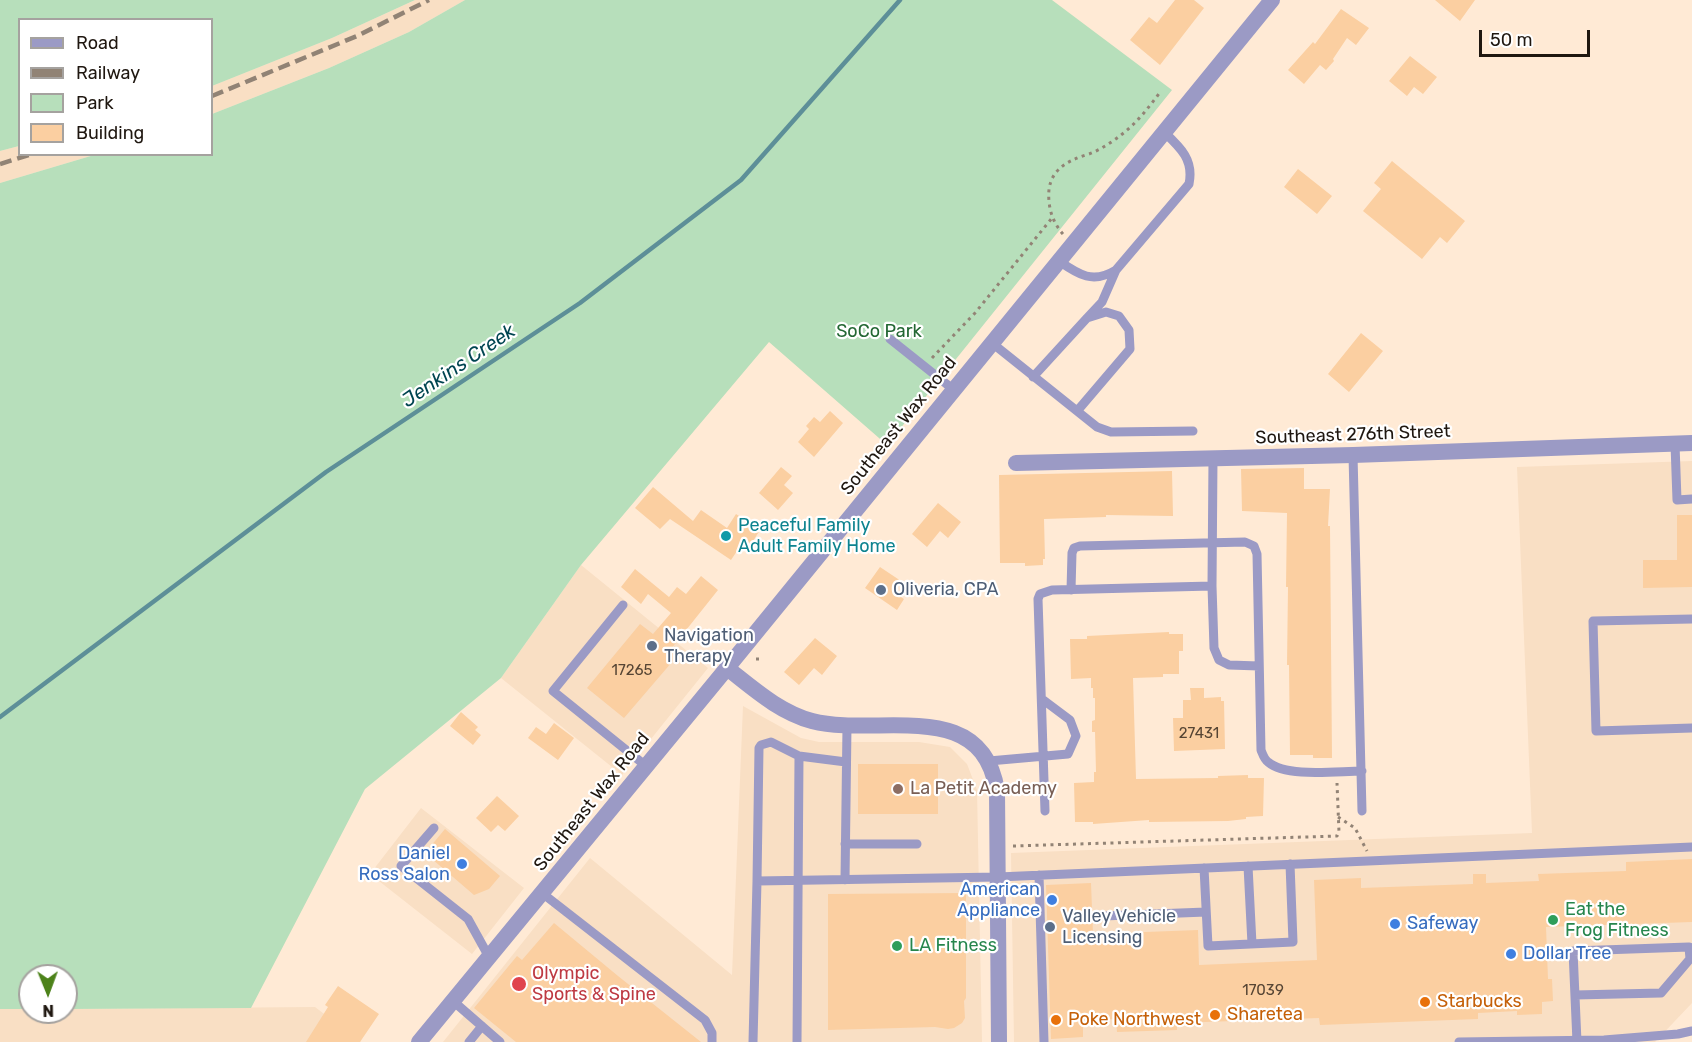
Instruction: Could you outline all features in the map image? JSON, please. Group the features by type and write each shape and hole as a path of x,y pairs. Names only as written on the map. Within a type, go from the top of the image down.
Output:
{"street":[{"name":"Southeast Wax Road","path":"419,1042 1272,0"},
{"name":"Southeast 276th Street","path":"1016,463 1353,455 1692,443"},
{"path":"727,668 791,715 814,722 847,726 938,728 956,733 986,757 997,791 999,1042"}],"lane":[{"path":"1033,377 1102,302 1116,270 1189,184 1191,176 1185,151 1164,132"},
{"path":"1059,261 1078,275 1105,277 1116,270"},
{"path":"1078,410 1131,349 1129,330 1119,316 1106,312 1087,318"},
{"path":"890,339 954,390"},
{"path":"992,343 1097,427 1111,432 1193,431"},
{"path":"1675,444 1677,500 1692,499"},
{"path":"1353,455 1362,811"},
{"path":"1213,459 1214,648 1219,660 1229,665 1259,666"},
{"path":"1071,590 1071,553 1074,548 1080,546 1245,542 1254,546 1257,554 1261,750 1265,760 1287,771 1362,771"},
{"path":"1045,811 1038,599 1040,594 1044,591 1212,586"},
{"path":"623,605 553,691 646,766"},
{"path":"1692,619 1593,621 1596,731 1692,728"},
{"path":"986,757 1043,758 1068,754 1076,736 1070,720 1042,699"},
{"path":"845,880 847,726"},
{"path":"753,1042 759,748 771,742 799,756 846,762"},
{"path":"797,1042 799,756"},
{"path":"434,828 401,866 468,919 489,957"},
{"path":"845,844 917,844"},
{"path":"757,881 998,877 1692,848"},
{"path":"1204,868 1208,946 1252,944 1293,942 1290,864"},
{"path":"1248,866 1252,944"},
{"path":"1040,875 1044,1042"},
{"path":"542,893 705,1020 712,1033 712,1042"},
{"path":"1102,916 1206,912"},
{"path":"1575,995 1661,993 1690,959 1689,947 1573,951 1577,1041"},
{"path":"453,1001 500,1042"},
{"path":"469,1042 482,1026"},
{"path":"1459,1042 1604,1040 1692,1031"},
{"path":"1604,1040 1616,1042"}],"path":[{"path":"1073,243 1061,232 1052,218 1049,207 1049,186 1057,171 1071,159 1100,148 1122,135 1142,116 1161,91"},
{"path":"924,366 969,319 1052,218"},
{"path":"756,659 761,659"},
{"path":"1011,846 1337,836 1339,832 1336,779"},
{"path":"1338,817 1355,828 1367,849 1368,861"}],"shaded area":[{"path":"415,0 465,0 409,32 329,68 213,114 213,86 332,38"},
{"path":"18,146 18,156 91,156 0,183 0,151"},
{"path":"1692,461 1692,1003 1655,1042 1014,1042 1011,853 1532,833 1517,467"},
{"path":"581,565 708,668 622,775 501,678"},
{"path":"743,706 801,738 819,742 919,742 950,747 967,764 977,790 982,1042 443,1042 590,858 732,975"},
{"path":"421,808 524,888 472,954 370,874"},
{"path":"315,1007 361,1042 0,1042 0,1009 18,1009 18,1024 78,1024 78,1009"}],"green space":[{"path":"0,0 415,0 332,38 213,86 213,18 18,18 18,146 0,151"},
{"name":"SoCo Park","path":"465,0 1052,0 1172,90 887,445 769,342 581,565 501,678 365,789 251,1008 78,1009 78,964 18,964 18,1009 0,1009 0,183 91,156 213,156 213,114 329,68 409,32"}],"building":[{"path":"1175,0 1194,0 1204,8 1160,65 1130,40 1149,17 1157,23"},
{"path":"1435,0 1475,0 1460,21"},
{"path":"1341,9 1369,28 1356,45 1347,38 1326,70 1320,65 1304,84 1288,70 1313,42 1315,44"},
{"path":"1410,56 1437,77 1423,94 1414,87 1407,96 1389,81"},
{"path":"1392,161 1465,221 1447,243 1440,237 1422,259 1363,211 1381,189 1374,183"},
{"path":"1298,169 1332,196 1317,214 1284,187"},
{"path":"1361,333 1383,351 1349,392 1328,374"},
{"path":"830,411 843,423 814,457 798,442 809,429 806,426 814,417 820,422"},
{"path":"781,467 792,476 784,485 793,493 778,510 759,493"},
{"path":"1304,468 1304,489 1330,489 1328,526 1330,526 1332,758 1290,755 1289,665 1287,665 1288,587 1286,587 1287,513 1242,511 1241,469"},
{"path":"1172,471 1173,516 1106,515 1106,517 1044,519 1045,559 1043,559 1043,565 1025,566 1025,563 1000,563 999,475"},
{"name":"Peaceful Family Adult Family Home","path":"653,487 693,521 701,510 727,528 736,514 760,530 750,546 743,542 731,560 670,519 660,529 635,508"},
{"path":"938,503 961,522 948,538 940,531 927,547 912,534"},
{"path":"1677,515 1692,515 1692,587 1643,588 1643,560 1677,560"},
{"name":"Oliveria, CPA","path":"880,567 901,581 893,592 904,599 897,610 865,588"},
{"path":"635,569 669,597 677,587 686,594 701,576 718,590 671,649 678,655 624,718 587,688 640,624 653,634 671,613 648,594 641,604 621,587"},
{"path":"1169,632 1169,634 1183,634 1183,651 1179,651 1179,674 1133,678 1136,779 1218,778 1218,776 1248,775 1248,778 1264,778 1263,816 1228,821 1149,822 1149,820 1093,824 1093,822 1075,822 1074,783 1094,782 1094,772 1096,772 1095,732 1092,732 1092,721 1095,720 1095,698 1093,698 1093,688 1091,688 1091,678 1071,679 1070,639"},
{"path":"815,638 837,656 822,675 814,668 799,685 784,672"},
{"path":"1190,688 1204,688 1204,698 1221,697 1221,701 1224,701 1225,749 1174,751 1173,718 1183,718 1183,700 1191,700"},
{"path":"461,712 478,727 475,730 481,735 473,745 450,726"},
{"path":"554,723 574,738 558,760 528,738 536,727 546,734"},
{"name":"La Petit Academy","path":"858,764 938,764 938,814 858,814"},
{"path":"497,796 519,816 505,831 498,825 491,832 476,818"},
{"name":"Daniel Ross Salon","path":"445,829 500,876 489,889 474,895 425,853"},
{"path":"1692,859 1692,922 1546,927 1548,979 1552,979 1553,1001 1542,1002 1542,1014 1517,1015 1517,1011 1478,1013 1478,1019 1320,1025 1319,1018 1177,1023 1177,1030 1117,1032 1116,1019 1083,1021 1083,1037 1051,1039 1046,885 1091,883 1093,934 1198,930 1199,965 1317,960 1314,880 1361,878 1361,888 1473,884 1473,874 1486,874 1486,883 1539,881 1538,874 1626,871 1626,862"},
{"name":"LA Fitness","path":"966,893 966,998 964,1001 965,1018 962,1023 948,1029 935,1027 828,1030 828,894"},
{"path":"554,923 701,1042 516,1042 474,1008 517,956 522,960"},
{"path":"338,986 379,1014 360,1042 306,1042 328,1007 325,1005"}],"waterway":[{"name":"Jenkins Creek","path":"0,717 326,472 580,303 741,180 900,0"}],"railway":[{"path":"213,96 357,36 429,0"},
{"path":"0,164 26,156"}],"place":[{"name":"Peaceful Family Adult Family Home","path":"726,536"},
{"name":"Oliveria, CPA","path":"881,590"},
{"name":"Navigation Therapy","path":"652,646"},
{"name":"La Petit Academy","path":"898,789"},
{"name":"Daniel Ross Salon","path":"462,864"},
{"name":"American Appliance","path":"1052,900"},
{"name":"Eat the Frog Fitness","path":"1553,920"},
{"name":"Safeway","path":"1395,924"},
{"name":"Valley Vehicle Licensing","path":"1050,927"},
{"name":"LA Fitness","path":"897,946"},
{"name":"Dollar Tree","path":"1511,954"},
{"name":"Olympic Sports & Spine","path":"519,984"},
{"name":"Starbucks","path":"1425,1002"},
{"name":"Sharetea","path":"1215,1015"},
{"name":"Poke Northwest","path":"1056,1020"}]}
